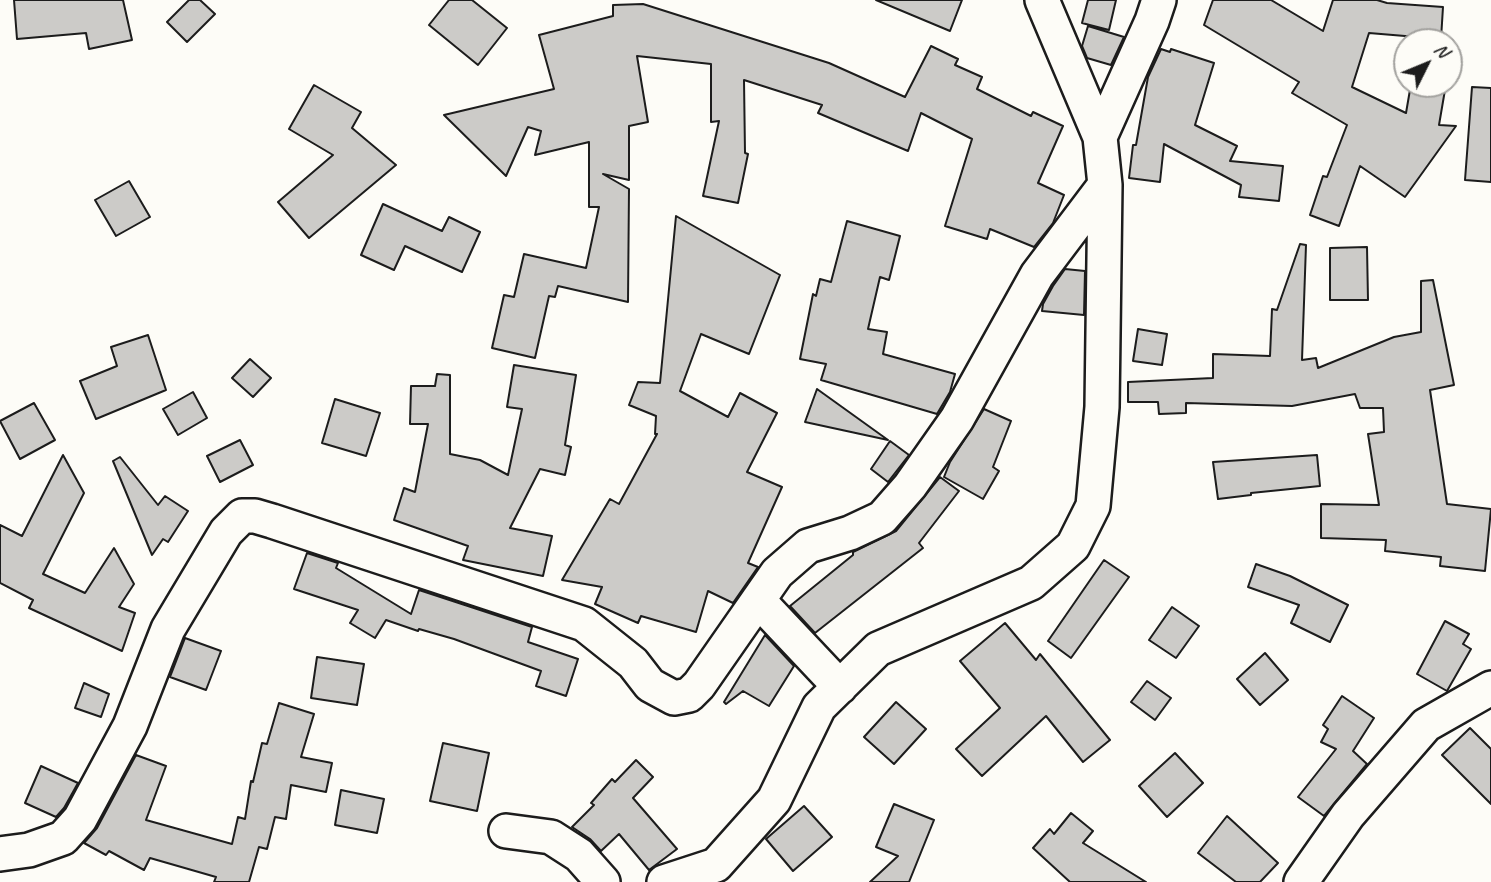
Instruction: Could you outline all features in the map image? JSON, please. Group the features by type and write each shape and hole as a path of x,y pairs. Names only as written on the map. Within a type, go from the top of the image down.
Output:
{"street":[{"path":"664,882 716,865 775,800 819,707 878,649 1031,583 1073,546 1093,506 1101,420 1105,184 1100,137 1041,0"},
{"path":"1100,137 1152,21 1158,0"},
{"path":"0,854 29,850 63,838 80,819 130,726 168,629 226,532 242,516 255,516 272,521 584,624 616,647 650,685 674,698 689,695 699,685 777,573 808,546 850,533 882,518 910,486 957,419 1037,275 1105,184"},
{"path":"758,600 840,687"},
{"path":"1301,882 1348,815 1426,726 1491,688"},
{"path":"506,831 551,837 579,855 603,882"}],"building":[{"path":"14,0 123,0 132,40 89,49 86,33 17,39"},
{"path":"189,0 200,0 215,14 187,42 167,22"},
{"path":"449,0 472,0 507,28 478,65 429,25"},
{"path":"876,0 962,0 950,31"},
{"path":"1088,0 1116,0 1109,30 1082,23"},
{"path":"1213,0 1271,0 1323,31 1333,0 1377,0 1443,7 1442,28 1393,28 1393,35 1369,33 1352,87 1406,113 1409,98 1444,98 1439,125 1456,126 1405,197 1360,166 1339,226 1310,215 1323,176 1327,177 1347,125 1292,93 1299,82 1204,25"},
{"path":"643,4 829,63 905,97 931,46 958,59 955,65 982,77 977,89 1031,116 1033,112 1063,126 1038,183 1064,195 1053,223 1034,247 990,229 987,239 945,226 972,139 921,113 908,151 818,113 822,105 744,80 745,153 748,154 738,203 703,196 719,121 711,122 711,64 637,56 648,122 629,126 629,180 603,174 629,189 628,302 558,286 555,297 549,296 535,358 492,348 504,295 514,297 524,254 586,268 599,207 589,207 589,142 535,155 541,131 528,127 506,176 444,115 554,89 539,35 613,16 613,5"},
{"path":"1088,26 1124,37 1111,65 1087,58 1082,46"},
{"path":"1161,49 1170,52 1171,49 1214,63 1195,125 1237,146 1230,161 1283,166 1279,201 1239,197 1241,185 1164,144 1160,182 1129,178 1133,145 1136,145 1148,77"},
{"path":"314,85 361,112 352,128 396,165 309,238 278,202 333,155 289,129"},
{"path":"1472,87 1491,88 1491,182 1465,180"},
{"path":"129,181 150,217 116,236 95,200"},
{"path":"383,204 442,231 449,217 480,232 462,272 405,246 394,270 361,255"},
{"path":"676,216 780,275 749,354 701,334 680,391 728,417 740,393 777,413 747,472 782,487 748,563 758,567 733,603 708,591 696,632 641,616 638,623 595,604 602,587 562,580 610,499 619,504 657,434 656,416 629,405 638,382 660,383"},
{"path":"847,221 900,236 889,280 880,277 868,329 887,332 883,354 955,374 950,392 937,414 821,380 826,364 800,359 813,294 816,296 820,279 831,282"},
{"path":"1300,244 1306,245 1302,360 1316,358 1318,368 1394,337 1421,332 1421,281 1433,280 1454,385 1430,390 1447,504 1491,509 1485,571 1440,566 1441,557 1385,551 1386,540 1321,538 1321,504 1379,505 1368,434 1384,432 1383,408 1360,408 1355,394 1292,406 1186,403 1186,413 1159,414 1158,402 1128,402 1128,382 1213,378 1213,354 1270,356 1272,309 1277,310"},
{"path":"1367,247 1368,300 1330,300 1330,248"},
{"path":"1065,269 1085,271 1084,315 1042,311 1043,304"},
{"path":"1138,329 1167,334 1162,365 1133,361"},
{"path":"148,335 166,390 96,419 80,381 117,366 111,347"},
{"path":"250,359 271,378 253,397 232,378"},
{"path":"514,365 576,375 565,445 571,447 565,475 540,469 510,528 552,536 543,576 463,560 468,546 394,520 404,488 415,492 428,424 410,424 411,386 435,386 437,374 450,375 450,454 480,460 508,475 522,409 507,407"},
{"path":"817,389 888,440 805,422"},
{"path":"193,392 207,418 178,435 163,409"},
{"path":"335,399 380,413 366,456 322,443"},
{"path":"34,403 55,440 20,459 0,421"},
{"path":"984,409 1011,421 993,467 999,471 983,499 944,477 950,462"},
{"path":"240,440 253,465 220,482 207,456"},
{"path":"890,441 909,455 888,482 871,469"},
{"path":"63,455 84,493 43,574 85,593 114,548 134,584 119,607 135,613 122,651 29,608 33,600 0,583 0,525 22,536"},
{"path":"1317,455 1320,486 1218,499 1213,462"},
{"path":"120,457 158,505 165,496 188,511 168,542 163,539 152,555 113,461"},
{"path":"940,477 959,491 919,543 923,548 815,633 790,606 853,555 853,552 896,531"},
{"path":"307,553 338,563 336,568 411,614 419,590 532,627 528,642 578,659 566,696 536,686 541,671 454,639 386,620 375,638 350,623 358,610 294,589"},
{"path":"1104,560 1129,577 1071,658 1048,641"},
{"path":"1256,564 1290,576 1348,605 1330,642 1291,623 1299,605 1248,587"},
{"path":"1172,607 1199,626 1176,658 1149,640"},
{"path":"1445,621 1469,634 1463,644 1471,649 1447,691 1417,674"},
{"path":"1005,623 1036,660 1040,654 1110,740 1083,762 1046,716 982,776 956,749 1000,708 960,661"},
{"path":"765,635 794,666 769,706 743,691 726,704 724,702"},
{"path":"185,638 221,651 206,690 170,677"},
{"path":"1265,653 1288,680 1260,705 1237,679"},
{"path":"317,657 364,664 357,705 311,698"},
{"path":"1147,681 1171,698 1155,720 1131,702"},
{"path":"84,683 109,694 101,717 75,708"},
{"path":"1342,696 1374,718 1353,751 1367,764 1324,816 1298,797 1336,749 1321,742 1328,729 1323,725"},
{"path":"896,702 926,729 894,764 864,737"},
{"path":"279,703 314,714 301,757 332,763 326,792 291,785 286,819 275,817 267,849 259,847 249,882 214,882 216,877 150,858 144,870 109,851 106,855 84,843 97,828 136,755 166,766 146,820 232,844 238,817 245,819 251,781 253,782 262,743 267,744"},
{"path":"1470,728 1491,749 1491,804 1442,755"},
{"path":"443,743 489,753 477,811 430,801"},
{"path":"1175,753 1203,783 1167,817 1139,786"},
{"path":"636,760 653,777 633,798 677,849 649,870 619,834 601,851 590,839 572,827 594,805 591,803 612,779 615,782"},
{"path":"41,766 78,783 56,817 25,803"},
{"path":"341,790 384,799 377,833 335,825"},
{"path":"894,804 934,820 909,882 870,882 898,856 876,847"},
{"path":"804,806 832,837 793,871 766,839"},
{"path":"1071,813 1093,831 1083,843 1146,882 1070,882 1033,848 1050,829 1054,834"},
{"path":"1227,816 1278,863 1260,882 1236,882 1198,853"}]}
